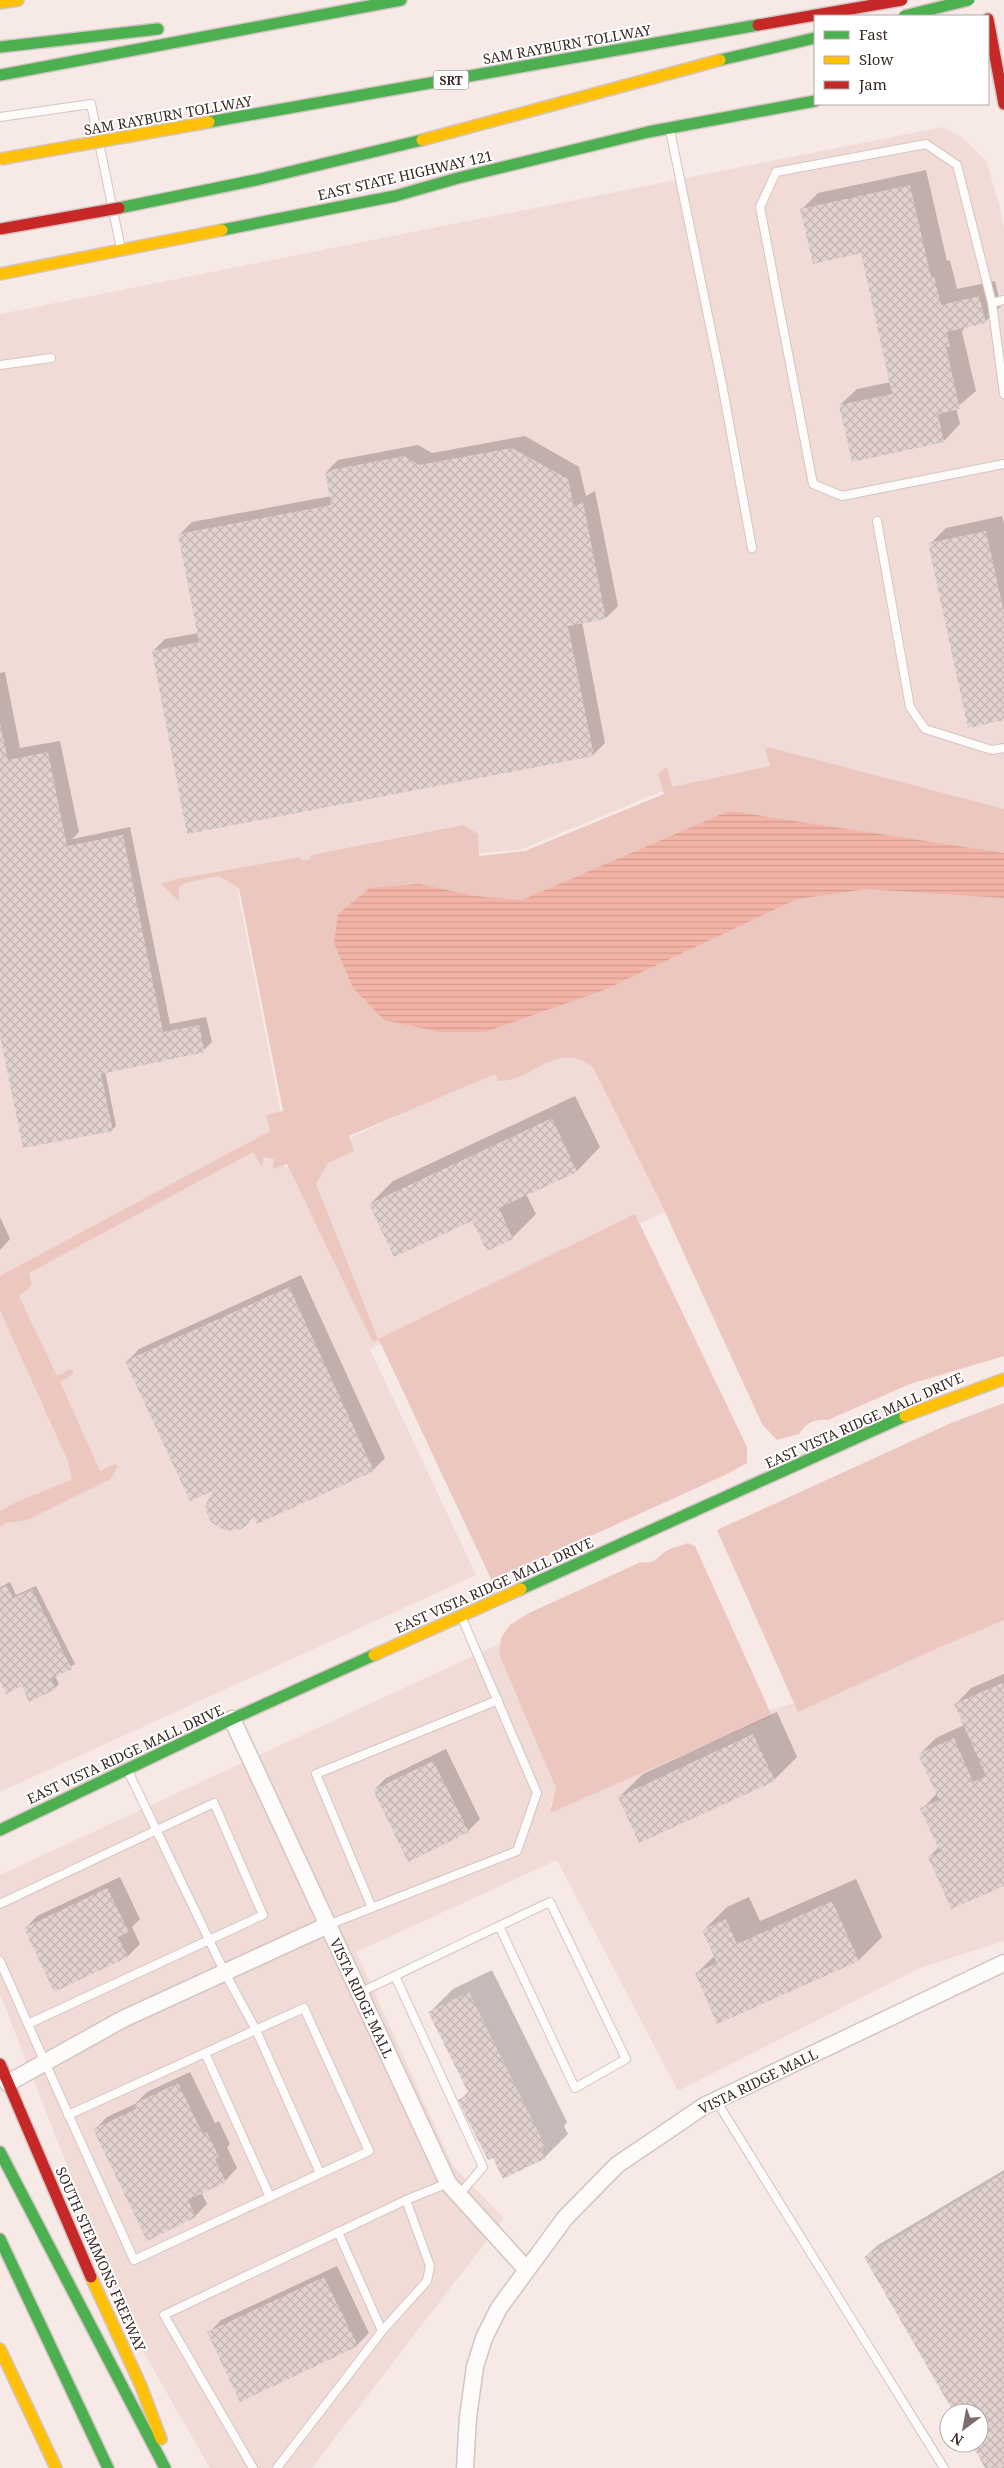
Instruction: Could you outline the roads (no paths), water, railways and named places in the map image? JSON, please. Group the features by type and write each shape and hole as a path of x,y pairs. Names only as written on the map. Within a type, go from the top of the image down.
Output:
{"main road":[{"path":"0,3 18,0"},
{"path":"223,21 400,0"},
{"path":"0,75 400,0"},
{"name":"SAM RAYBURN TOLLWAY","path":"817,15 902,0"},
{"path":"924,15 926,0"},
{"path":"908,15 969,0"},
{"name":"SAM RAYBURN TOLLWAY","path":"0,160 814,16"},
{"path":"989,26 1004,104"},
{"path":"0,47 165,28"},
{"path":"0,229 168,199 360,155 570,101 663,74 814,38"},
{"path":"656,131 743,102"},
{"name":"EAST STATE HIGHWAY 121","path":"0,274 394,196 458,178 656,131 814,102"},
{"name":"EAST VISTA RIDGE MALL DRIVE","path":"0,1830 232,1719 886,1425 931,1405 1004,1379"},
{"name":"SOUTH STEMMONS FREEWAY","path":"0,2064 62,2212 141,2386 172,2468"},
{"path":"0,2152 165,2468"},
{"path":"0,2238 29,2304 108,2468"},
{"path":"0,2349 56,2468"}],"street":[{"name":"VISTA RIDGE MALL","path":"232,1719 359,1993 453,2189 526,2269"},
{"name":"VISTA RIDGE MALL","path":"8,2083 123,2020 328,1926"},
{"name":"VISTA RIDGE MALL","path":"465,2468 468,2417 475,2367 484,2338 499,2308 565,2218 617,2165 704,2106 717,2102 769,2073 1004,1963"}],"lane":[{"path":"0,117 91,104 121,250"},
{"path":"670,128 722,384 752,548"},
{"path":"1004,394 992,303 957,165 926,144 776,172 760,207 813,484 842,496 1004,464"},
{"path":"992,303 1004,300"},
{"path":"0,365 50,358"},
{"path":"878,520 910,707 926,729 992,750 1004,748"},
{"path":"328,1926 517,1851 537,1792 462,1616"},
{"path":"372,1908 316,1774 498,1700"},
{"path":"127,1769 225,1972 256,2030 320,2173"},
{"path":"0,1904 214,1803 263,1915 28,2024"},
{"path":"359,1993 550,1902 626,2059 575,2088 500,1926"},
{"path":"0,1961 44,2063 134,2260 369,2151 304,2008 68,2115"},
{"path":"253,2468 164,2315 406,2200 453,2189 482,2168 395,1976"},
{"path":"205,2053 270,2197"},
{"path":"717,2102 944,2468"},
{"path":"277,2468 382,2331 427,2281 430,2266 406,2200"},
{"path":"338,2232 382,2331"}]}
